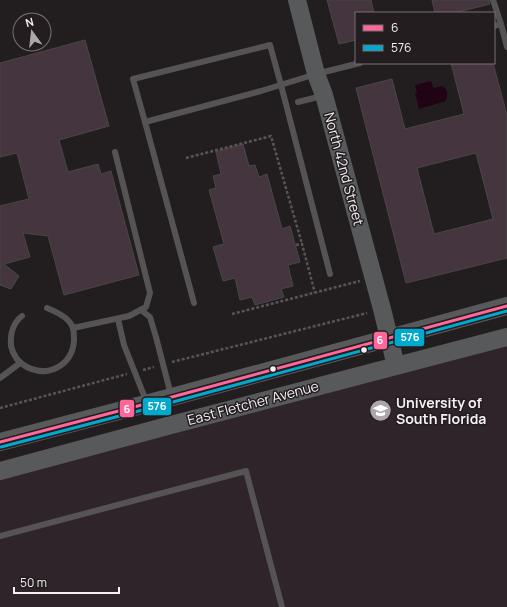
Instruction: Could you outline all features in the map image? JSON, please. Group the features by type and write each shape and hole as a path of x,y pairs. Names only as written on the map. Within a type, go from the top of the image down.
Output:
{"main road":[{"name":"North 42nd Street","path":"296,0 316,74 324,95 390,338 396,366"},
{"name":"East Fletcher Avenue","path":"0,442 507,306"},
{"name":"East Fletcher Avenue","path":"0,471 507,337"}],"lane":[{"path":"493,0 495,12"},
{"path":"495,12 497,25 507,48"},
{"path":"194,303 133,79 270,45 330,274"},
{"path":"145,122 356,64"},
{"path":"298,102 324,95"},
{"path":"73,328 129,316 146,307 150,293 116,152"},
{"path":"22,316 12,328 10,339 12,350 16,359 24,366 33,370 53,370 69,357 73,348 74,337 73,328 66,318 58,312 47,308"},
{"path":"141,310 150,317 172,397"},
{"path":"118,319 124,345 147,403"},
{"path":"0,378 20,363"},
{"path":"0,536 246,471 282,607"}],"path":[{"path":"186,158 271,136 306,256 315,293"},
{"path":"296,245 302,244"},
{"path":"232,314 360,281"},
{"path":"0,408 163,364 369,312"}],"shaded area":[{"path":"431,81 434,88 442,86 446,90 446,101 419,109 415,93 417,92 415,85"},
{"name":"University of South Florida","path":"507,344 507,607 0,607 0,479"}],"building":[{"path":"327,0 371,0 374,12 355,12 355,40 339,44"},
{"path":"432,0 489,0 490,4 458,12 435,12"},
{"path":"85,40 109,126 59,140 68,172 98,164 101,174 111,171 139,275 64,295 48,236 23,233 30,257 4,264 19,276 11,289 0,285 0,206 29,199 17,153 0,157 0,63 41,52 52,52 52,49"},
{"path":"451,64 493,64 507,115 507,258 406,283 356,88 392,79 405,129 464,114","holes":["476,153 493,219 434,234 417,168"]},
{"path":"243,144 249,166 255,165 259,177 267,174 282,229 290,226 300,262 288,265 293,286 281,289 284,297 255,305 252,297 240,300 235,278 223,281 213,247 224,244 209,190 216,188 213,176 221,174 216,152"}],"transit line":[{"name":"6","path":"0,442 507,306"},
{"name":"576","path":"1,447 507,311"}],"place":[{"name":"University of South Florida","path":"380,411"}]}
